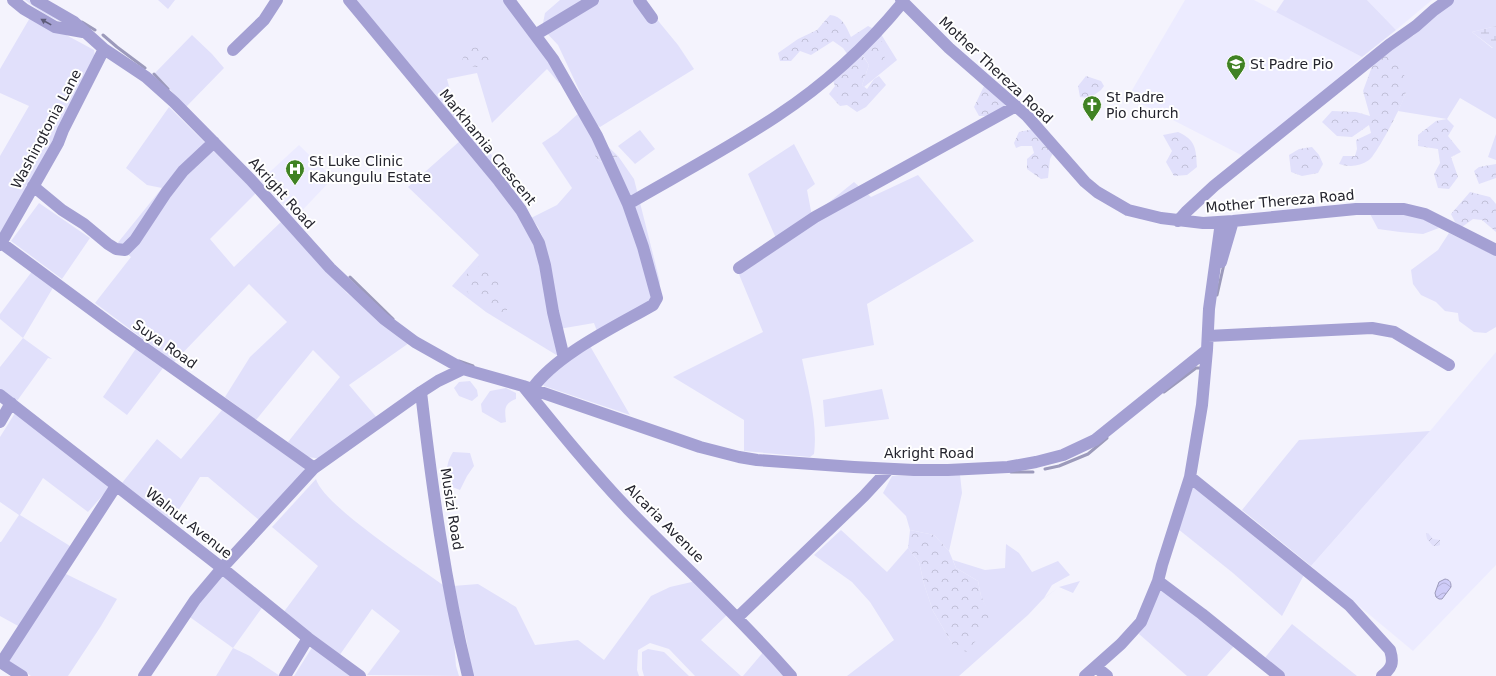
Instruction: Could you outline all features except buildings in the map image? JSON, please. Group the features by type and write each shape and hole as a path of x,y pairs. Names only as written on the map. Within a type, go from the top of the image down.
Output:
{"street":[{"path":"13,0 24,9 55,27 83,32"},
{"name":"Akright Road","path":"36,0 74,22 83,32 104,49 146,77 174,102 251,180 330,268 384,319 415,342 463,368"},
{"path":"233,50 264,20 277,0"},
{"name":"Markhamia Crescent","path":"349,0 500,181 521,210 539,243 545,264 553,312 564,358"},
{"path":"144,676 195,600 222,568 314,468 421,392 463,368 527,387 564,358 653,306 657,298 656,292 643,247 628,204 597,136 553,59 509,0"},
{"path":"535,35 593,0"},
{"path":"639,0 652,18"},
{"path":"1178,221 1214,186 1389,45 1416,26 1448,0"},
{"path":"628,204 789,108 830,76 881,29 902,1"},
{"name":"Mother Thereza Road","path":"902,1 949,48 1027,116 1085,182 1097,192 1128,210 1178,221 1203,223 1356,209 1404,209 1425,214 1496,250"},
{"name":"Washingtonia Lane","path":"1,244 58,143 63,130 104,49"},
{"path":"739,268 815,217 1016,106"},
{"path":"33,186 62,210 84,224 108,244 116,249 126,250 135,240 166,193 183,171 214,142"},
{"path":"1209,309 1233,221"},
{"path":"1085,676 1121,644 1141,622 1158,581 1190,477 1202,405 1209,309 1221,222"},
{"name":"Suya Road","path":"1,244 314,468"},
{"path":"1208,336 1372,328 1394,332 1449,366"},
{"name":"Akright Road","path":"527,387 700,447 739,457 817,465 889,469 948,470 1008,467 1063,455 1095,440 1207,350"},
{"name":"Alcaria Avenue","path":"527,387 591,467 627,508 738,617 791,676"},
{"name":"Musizi Road","path":"421,392 432,483 459,641 468,676"},
{"name":"Walnut Avenue","path":"0,395 222,568 308,638 360,676"},
{"path":"0,422 11,403"},
{"path":"738,617 864,496 889,469"},
{"path":"1190,477 1349,604 1390,650 1392,664 1390,670 1382,676"},
{"path":"22,676 1,663 116,486"},
{"path":"1158,581 1202,614 1279,676"},
{"path":"285,676 308,638"},
{"path":"1096,667 1107,676"}],"shaded area":[{"name":"St Padre Pio","path":"1185,0 1254,0 1362,57 1247,158 1128,97"},
{"path":"1367,0 1432,0 1396,30"},
{"name":"St Luke Clinic Kakungulu Estate","path":"299,145 333,178 295,218 260,181"},
{"path":"1496,352 1496,565 1413,651 1311,566 1430,431"}],"green space":[{"path":"25,0 31,0 76,27 49,16"},
{"path":"158,0 175,0 168,9"},
{"path":"356,0 509,0 565,78 559,83 547,69 492,123 477,73 447,79 461,131"},
{"path":"560,0 641,0 678,45 694,69 600,127 594,122 558,45 542,28 545,13"},
{"path":"1284,0 1367,0 1396,30 1362,57 1276,12"},
{"path":"1452,0 1496,0 1496,26 1472,32 1492,48 1496,48 1496,119 1460,98 1447,119 1398,111 1406,93 1374,61 1406,37 1413,36"},
{"path":"830,15 838,17 841,20 851,37 868,26 874,29 886,48 884,61 875,57 867,49 862,55 869,65 862,85 867,89 874,79 879,76 886,85 866,107 857,112 847,105 840,106 829,94 835,86 830,72 850,58 843,48 833,41 811,55 800,51 791,61 780,61 778,53 798,39 817,30"},
{"path":"31,16 94,50 95,57 63,121 0,239 0,156 29,106 0,93 0,69"},
{"path":"876,26 897,60 864,87 862,85 869,65 862,54"},
{"path":"1496,26 1496,48 1493,48 1472,32"},
{"path":"192,35 224,68 186,107 155,73"},
{"path":"486,46 490,55 488,65 474,67 462,61 466,53 471,49"},
{"path":"1386,55 1398,59 1400,63 1406,84 1404,98 1373,156 1362,164 1354,166 1339,164 1343,156 1355,156 1357,149 1356,140 1371,133 1369,125 1352,137 1337,136 1322,122 1332,111 1356,112 1370,116 1363,91 1374,61"},
{"path":"1086,76 1101,81 1104,86 1090,98 1080,97 1078,86"},
{"path":"984,86 1004,94 1006,108 994,116 979,116 974,107"},
{"path":"169,107 256,193 210,239 234,267 282,221 347,293 409,343 349,385 378,419 322,458 307,456 288,442 340,377 313,350 256,420 225,397 250,357 287,322 249,284 174,362 95,303 131,257 116,245 162,188 147,185 126,168"},
{"path":"581,111 603,142 595,156 599,161 605,163 618,156 634,179 660,282 658,296 598,334 594,323 559,329 543,238 538,227 531,218 557,205 572,188 542,143 557,133"},
{"path":"1447,119 1454,126 1448,136 1461,152 1451,157 1458,177 1449,189 1438,188 1434,174 1440,163 1438,149 1418,146 1418,135 1436,121"},
{"path":"1038,128 1057,145 1050,159 1048,178 1041,179 1027,169 1027,159 1034,153 1032,146 1021,146 1016,148 1014,143 1019,132"},
{"path":"640,130 655,149 635,164 618,146"},
{"path":"1178,132 1192,142 1196,155 1197,167 1187,175 1174,176 1166,162 1172,151 1163,135"},
{"path":"1496,134 1496,160 1488,157"},
{"path":"475,135 510,177 514,189 469,139"},
{"path":"461,140 514,198 532,237 542,266 558,356 486,312 452,286 479,255 408,187"},
{"path":"603,142 618,156 605,163 599,161 595,156 596,147"},
{"path":"794,144 815,184 807,190 812,216 854,182 871,197 918,175 974,241 867,304 874,345 802,359 812,406 815,430 814,454 810,457 744,451 744,420 673,377 763,332 738,272 778,243 748,174"},
{"path":"1312,147 1319,155 1323,164 1318,173 1302,176 1291,172 1289,155 1299,149"},
{"path":"1496,164 1496,178 1479,184 1474,171 1479,167"},
{"path":"1470,192 1490,197 1496,204 1496,232 1482,220 1473,219 1462,227 1455,222 1451,214"},
{"path":"39,203 90,238 62,279 11,241"},
{"path":"1369,212 1398,212 1429,219 1439,228 1423,234 1378,229"},
{"path":"1449,233 1496,256 1496,327 1486,333 1474,332 1459,321 1458,313 1445,311 1436,302 1421,295 1413,284 1411,270 1438,250"},
{"path":"481,266 498,279 499,292 507,302 507,313 496,314 485,303 469,294 462,285 464,276 475,268"},
{"path":"33,270 54,286 23,338 0,319 0,314"},
{"path":"23,338 52,359 48,358 17,401 0,389 0,367"},
{"path":"590,346 630,415 544,386 542,383 543,379"},
{"path":"137,347 163,368 127,415 103,397"},
{"path":"470,381 477,390 478,396 472,401 459,396 454,388 459,382"},
{"path":"506,388 516,393 516,399 507,405 505,411 506,422 501,423 482,412 481,404 490,391"},
{"path":"882,389 889,419 825,427 823,400"},
{"path":"222,410 303,467 306,473 259,520 208,477 200,477 170,523 122,483 157,439 181,459"},
{"path":"15,413 110,487 88,512 43,478 20,515 70,546 20,627 0,616 0,542 19,515 0,502 0,437"},
{"path":"1430,431 1311,566 1242,510 1299,440"},
{"path":"453,452 470,453 474,466 460,490 447,485 447,468"},
{"path":"960,475 962,493 949,551 934,535 910,530 906,516 883,493 892,476"},
{"path":"316,479 322,490 352,519 372,535 443,585 453,630 456,666 459,676 367,675 400,631 372,609 339,656 283,613 318,566 272,527"},
{"path":"1193,485 1305,573 1282,616 1233,573 1178,529"},
{"path":"841,530 887,572 908,548 919,562 924,584 933,611 953,645 989,614 981,596 978,581 956,568 953,560 985,570 1005,568 1006,544 1019,553 1032,572 1058,561 1070,575 1052,585 1044,598 1059,587 1043,599 1028,615 959,676 847,676 894,640 870,602 852,582 814,555"},
{"path":"910,530 934,535 949,551 956,568 978,581 981,596 990,614 981,635 966,652 953,645 933,611 924,584 919,562 908,548"},
{"path":"1428,533 1433,539 1440,540 1440,545 1433,546 1427,539 1426,534"},
{"path":"64,573 117,599 68,676 31,676 10,662 8,658"},
{"path":"223,574 264,605 233,648 187,615"},
{"path":"696,581 728,614 701,640 741,676 695,676 669,649 650,643 638,650 637,670 639,676 473,676 466,638 453,586 478,584 516,607 535,645 578,640 604,660 651,596 670,587"},
{"path":"1080,581 1073,593 1059,587"},
{"path":"1162,590 1235,645 1207,676 1187,676 1139,634 1159,592"},
{"path":"1292,624 1357,676 1284,676 1264,659"},
{"path":"313,646 352,676 294,676"},
{"path":"233,648 250,656 280,676 216,676"},
{"path":"648,649 664,652 689,676 644,676 642,669 642,652"},
{"path":"765,650 787,676 743,676"}],"water":[{"path":"1445,579 1450,582 1451,587 1442,599 1439,599 1436,597 1435,593 1439,582"}],"waterway":[{"path":"82,22 95,30"},
{"path":"103,35 145,68"},
{"path":"154,74 168,89"},
{"path":"1217,295 1224,264"},
{"path":"350,277 393,319"},
{"path":"459,361 473,366"},
{"path":"1164,392 1196,368 1200,368 1202,370"},
{"path":"1045,469 1059,466 1088,454 1107,438"},
{"path":"1011,472 1033,472"}],"place":[{"name":"St Padre Pio","path":"1236,81"},
{"name":"St Padre Pio church","path":"1092,122"},
{"name":"St Luke Clinic Kakungulu Estate","path":"295,186"}]}
